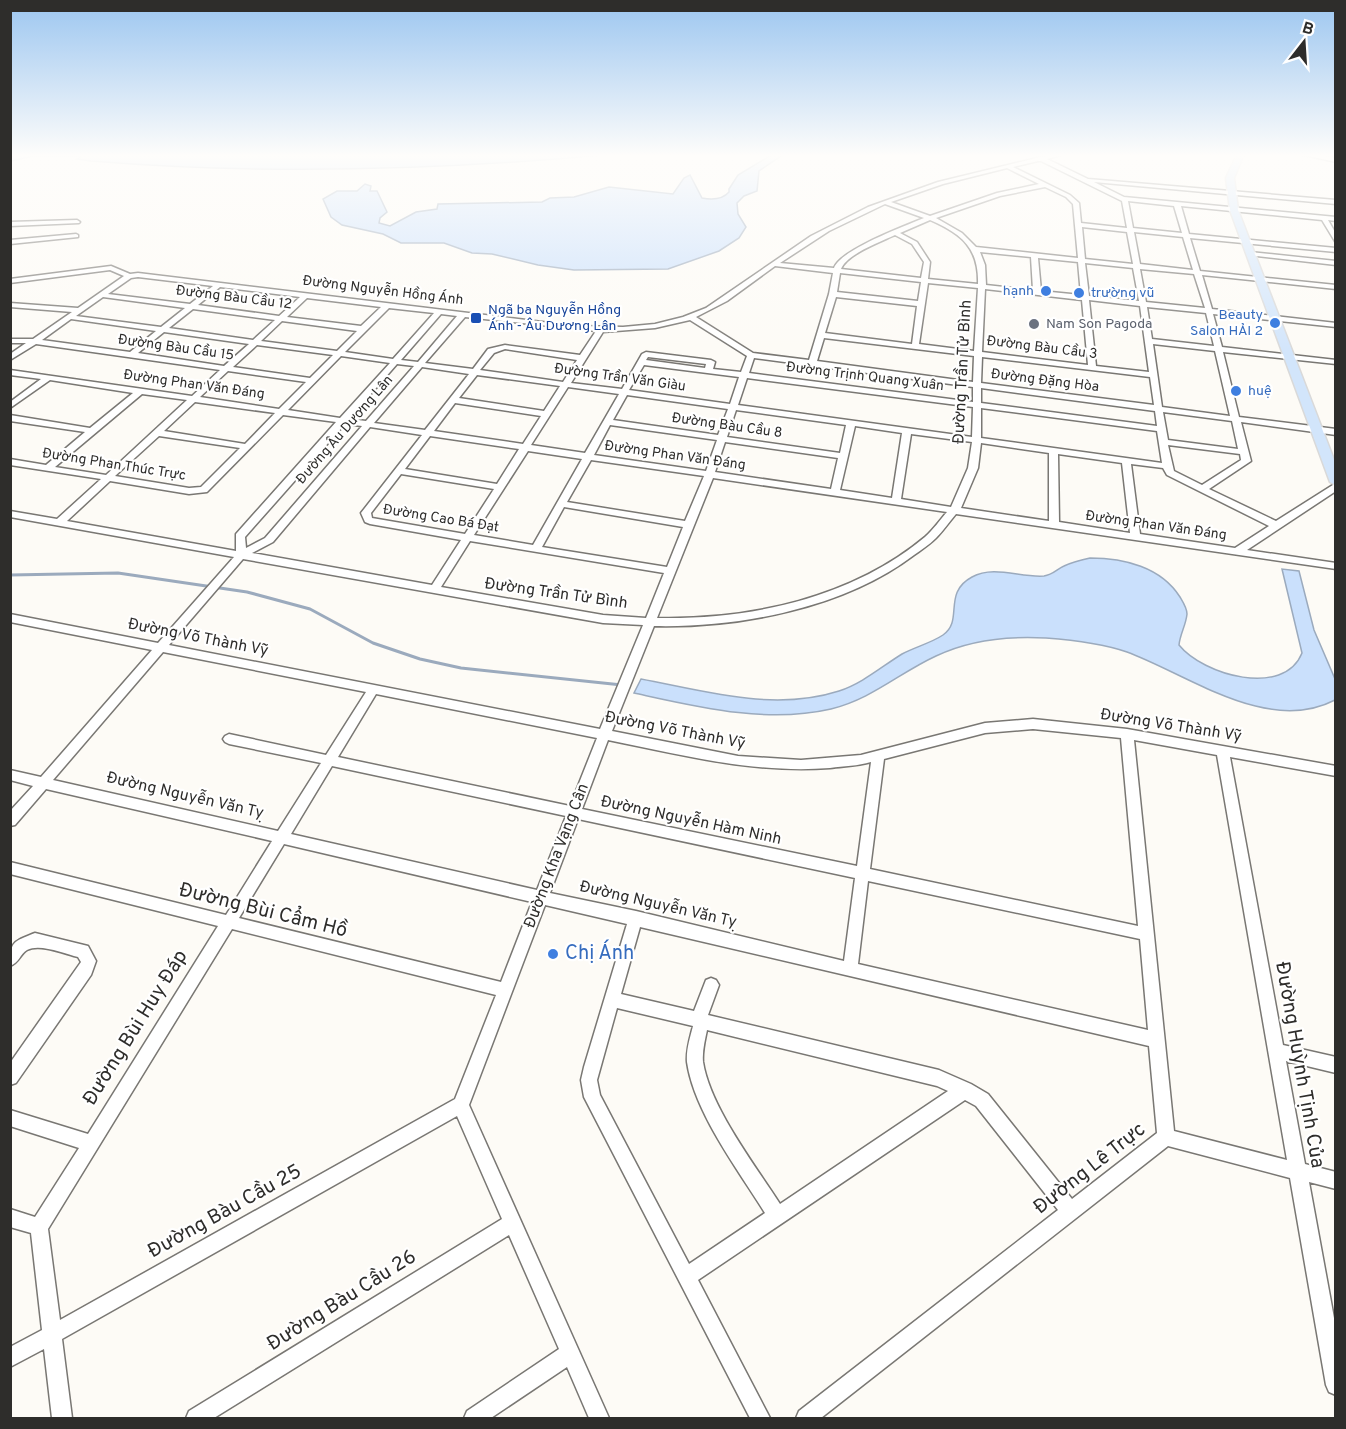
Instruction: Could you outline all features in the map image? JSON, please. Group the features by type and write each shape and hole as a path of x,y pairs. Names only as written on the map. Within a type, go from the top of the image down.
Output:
{"main road":[{"path":"1238,221 1335,484"}],"street":[{"name":"Đường Nguyễn Hồng Ánh","path":"10,281 49,275 89,273 114,268 129,276 147,274 463,314 600,329 642,328 691,316 712,308 816,235 846,221"},
{"path":"812,364 833,294 837,270 845,259 866,246 924,221"},
{"path":"934,221 953,230 974,249 1335,287"},
{"path":"1077,221 1092,368"},
{"path":"1128,221 1167,466 1170,473 1275,525"},
{"path":"1182,221 1209,311 1246,461 1202,489"},
{"path":"1325,221 1335,241"},
{"path":"10,224 77,222"},
{"path":"1078,225 1335,250"},
{"path":"897,234 915,243 925,256 928,267 915,347"},
{"path":"10,242 76,236"},
{"name":"Đường Trần Tử Bình","path":"10,514 593,618 687,622 762,614 850,587 884,573 932,538 954,511 973,467 976,440 982,267 974,249"},
{"path":"1250,254 1335,263"},
{"path":"1035,255 1036,292"},
{"path":"774,264 1335,325"},
{"path":"10,358 129,276"},
{"path":"131,355 220,284"},
{"path":"58,523 307,294"},
{"path":"833,294 922,304"},
{"name":"Đường Bàu Cầu 12","path":"101,295 363,329"},
{"path":"10,305 80,310"},
{"name":"Đường Phan Thúc Trực","path":"10,462 200,491 208,487 387,305"},
{"name":"Đường Âu Dương Lân","path":"241,555 240,536 440,311"},
{"name":"Đường Âu Dương Lân","path":"10,821 241,555 269,540 463,314"},
{"path":"691,316 752,355"},
{"name":"Đường Trần Văn Giàu","path":"70,317 1167,466"},
{"path":"434,590 600,329"},
{"name":"Đường Bàu Cầu 3","path":"821,335 1154,375"},
{"name":"Đường Bàu Cầu 15","path":"10,341 35,341 313,381"},
{"path":"1149,341 1335,362"},
{"name":"Đường Cao Bá Đạt","path":"583,358 498,347 491,351 366,513 368,520 670,571"},
{"name":"Đường Đặng Hòa","path":"752,355 1335,432"},
{"name":"Đường Kha Vạng Cân","path":"461,1105 620,694 709,475 752,355"},
{"name":"Đường Trịnh Quang Xuân","path":"536,548 641,362 1161,429"},
{"name":"Đường Phan Văn Đáng","path":"10,372 1335,566"},
{"path":"10,406 49,377"},
{"path":"48,468 141,390"},
{"path":"452,400 547,414"},
{"path":"10,418 93,431"},
{"name":"Đường Bàu Cầu 8","path":"608,422 842,456"},
{"path":"836,494 842,456 851,423"},
{"path":"896,502 907,430"},
{"path":"158,433 248,447"},
{"path":"1163,441 1245,453"},
{"path":"1053,450 1054,525"},
{"path":"1126,460 1135,537"},
{"path":"398,471 500,488"},
{"path":"1236,552 1335,484"},
{"path":"561,504 689,525"},
{"name":"Đường Võ Thành Vỹ","path":"10,618 738,761 774,765 810,765 878,758 985,728 1032,724 1127,734 1335,771"},
{"name":"Đường Bùi Huy Đáp","path":"39,1227 373,690"},
{"name":"Đường Lê Trực","path":"806,1419 1166,1137 1127,734"},
{"name":"Đường Nguyễn Hàm Ninh","path":"229,739 1146,934"},
{"name":"Đường Huỳnh Tịnh Của","path":"1223,751 1335,1385"},
{"path":"850,968 878,758"},
{"name":"Đường Nguyễn Văn Tỵ","path":"10,774 1157,1040"},
{"name":"Đường Bùi Cẩm Hồ","path":"10,868 505,990"},
{"path":"636,918 592,1067 589,1080 592,1097 760,1419"},
{"path":"10,960 20,946 35,940 82,951 89,961 86,970 10,1077"},
{"path":"711,984 700,1020 696,1045 695,1062 700,1082 710,1104 777,1215"},
{"path":"612,999 939,1078 965,1090 982,1100 1071,1212"},
{"path":"1275,1051 1335,1065"},
{"path":"686,1276 965,1090"},
{"path":"461,1105 599,1419"},
{"name":"Đường Bàu Cầu 25","path":"10,1358 461,1105"},
{"path":"10,1118 91,1143"},
{"path":"1166,1137 1335,1181"},
{"path":"10,1218 39,1227 62,1419"},
{"name":"Đường Bàu Cầu 26","path":"196,1419 513,1222"},
{"path":"474,1419 570,1353"}],"water":[{"path":"336,221 379,221 379,223 390,226 400,221 742,221 746,227 739,238 719,251 668,269 574,270 538,265 492,254 472,253 444,243 401,243 383,234 342,225"},
{"path":"1090,558 1128,562 1163,578 1185,605 1187,614 1179,645 1190,656 1206,665 1224,673 1243,677 1262,678 1279,675 1293,667 1302,653 1282,569 1299,571 1314,630 1335,679 1335,700 1309,709 1283,710 1256,706 1202,687 1127,652 1097,644 1046,638 990,640 962,646 923,663 860,699 831,709 806,713 782,715 732,712 634,693 641,679 715,694 765,700 790,700 839,691 864,679 902,654 943,635 952,622 958,591 972,577 989,572 1044,576 1070,563"}],"waterway":[{"path":"10,575 118,573 247,592 310,609 373,643 420,659 461,668 622,685"}],"place":[{"name":"hạnh","path":"1046,291"},
{"name":"trường vũ","path":"1079,293"},
{"name":"Ngã ba Nguyễn Hồng Ánh - Âu Dương Lân","path":"476,318"},
{"name":"Beauty Salon HẢI 2","path":"1275,323"},
{"name":"Nam Son Pagoda","path":"1034,324"},
{"name":"huệ","path":"1236,391"},
{"name":"Chị Ánh","path":"553,954"}]}
